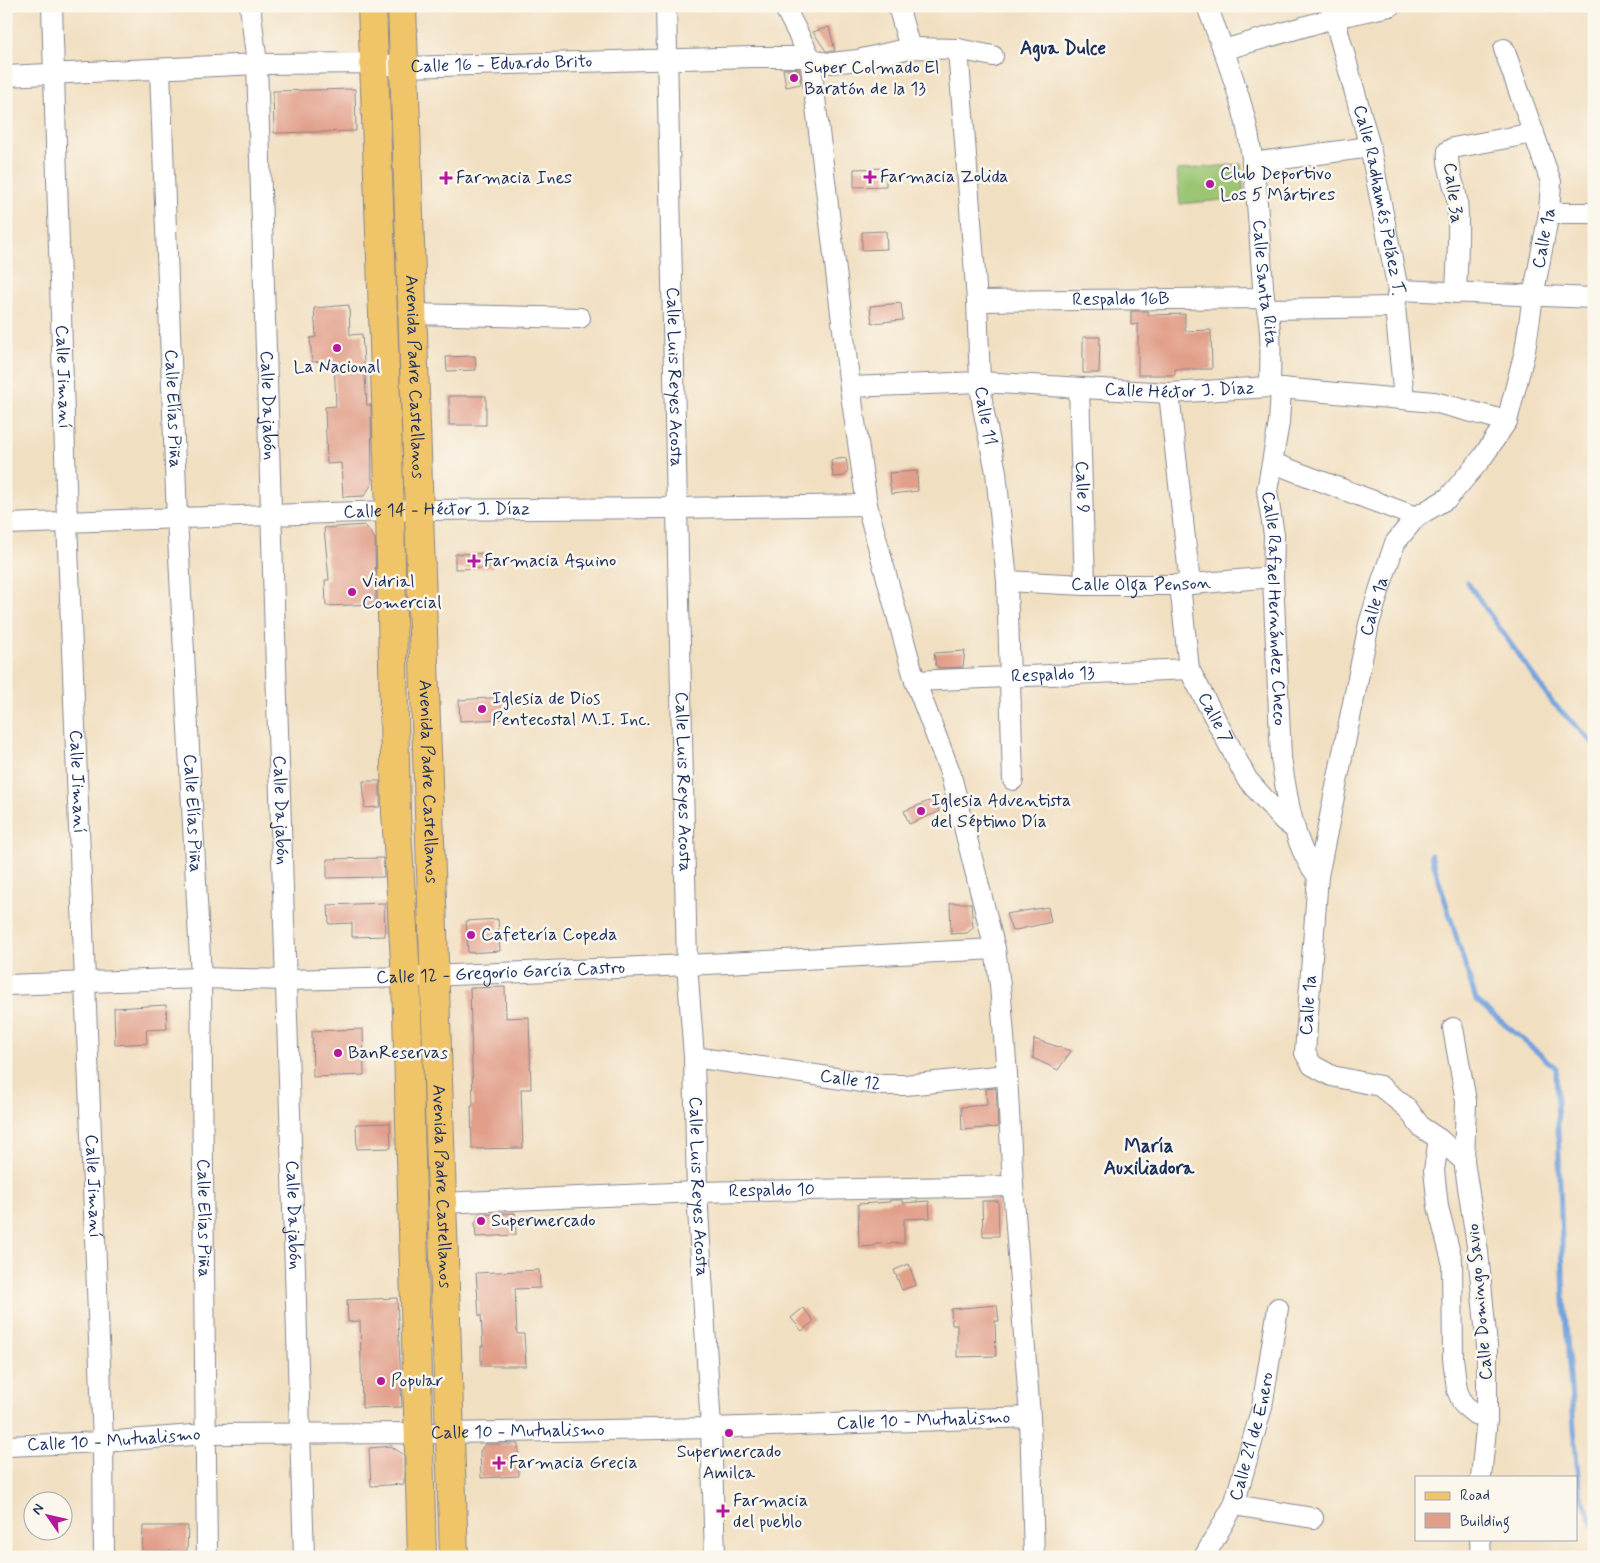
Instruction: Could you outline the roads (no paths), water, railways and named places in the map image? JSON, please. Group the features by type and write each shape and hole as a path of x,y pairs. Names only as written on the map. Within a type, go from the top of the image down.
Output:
{"main road":[{"name":"Avenida Padre Castellanos","path":"372,6 390,512 396,813 406,977 417,1433 422,1557"},
{"name":"Avenida Padre Castellanos","path":"402,7 436,975 441,1203 454,1557"}],"street":[{"name":"Calle Jimaní","path":"52,6 67,521 103,1442 104,1557"},
{"name":"Calle Dajabón","path":"250,6 257,64 304,1557"},
{"name":"Calle Luis Reyes Acosta","path":"666,6 687,965 694,1057 697,1192 711,1428 715,1557"},
{"path":"784,6 810,57 850,387 867,505 915,682 950,772 995,949 1008,1075 1013,1186 1030,1418 1034,1557"},
{"path":"898,6 910,48"},
{"name":"Calle Santa Rita","path":"1207,6 1245,121 1252,163 1275,388"},
{"path":"1223,50 1332,12 1390,6"},
{"name":"Calle Radhamés Peláez T.","path":"1332,12 1370,146 1396,298 1404,399"},
{"name":"Calle 16 - Eduardo Brito","path":"6,76 257,64 373,63 405,67 810,57 820,62 832,63 858,60 910,48 958,49 994,56"},
{"name":"Calle 11","path":"958,49 977,301 980,382 983,408 996,472 1007,581 1013,780"},
{"name":"Calle 1a","path":"1439,1139 1421,1127 1407,1108 1380,1086 1332,1076 1312,1065 1306,1053 1318,876 1369,624 1395,544 1416,517 1448,498 1482,458 1506,421 1525,351 1549,213 1551,182 1504,49"},
{"name":"Calle Elías Piña","path":"160,70 178,518 201,978 207,1557"},
{"name":"Calle 3a","path":"1456,293 1458,217 1448,151 1453,148 1534,133"},
{"path":"1252,163 1370,146"},
{"path":"1549,213 1594,213"},
{"name":"Respaldo 16B","path":"977,301 1266,303 1396,298 1456,293 1594,298"},
{"path":"412,314 580,318"},
{"name":"Calle Héctor J. Díaz","path":"850,387 980,382 1169,393 1275,388 1434,402 1506,421"},
{"name":"Calle 9","path":"1079,388 1085,585"},
{"name":"Calle Rafael Hernández Checo","path":"1275,388 1279,423 1267,491 1274,535 1273,577 1280,758 1295,829"},
{"name":"Calle 7","path":"1169,393 1185,585 1189,669 1247,778 1272,808 1295,829"},
{"path":"1273,463 1416,517"},
{"name":"Calle 14 - Héctor J. Díaz","path":"6,524 419,510 867,505"},
{"name":"Calle Olga Penson","path":"1007,581 1085,585 1185,585 1273,577"},
{"name":"Respaldo 13","path":"915,682 1189,669"},
{"path":"1295,829 1308,864 1318,876"},
{"name":"Calle 12 - Gregorio García Castro","path":"6,985 201,978 287,980 406,977 995,949"},
{"name":"Calle Domingo Savio","path":"1453,1028 1466,1101 1464,1161 1478,1252 1487,1346 1487,1419 1481,1476"},
{"name":"Calle 12","path":"694,1057 882,1085 905,1085 1008,1075"},
{"path":"1439,1139 1464,1161"},
{"path":"1439,1139 1434,1170 1438,1207 1452,1261 1453,1358 1457,1390 1463,1404 1475,1414 1487,1419"},
{"name":"Respaldo 10","path":"441,1203 697,1192 1013,1186"},
{"name":"Calle 21 de Enero","path":"1204,1557 1234,1505 1262,1407 1278,1308"},
{"name":"Calle 10 - Mutualismo","path":"6,1446 103,1442 206,1434 449,1434 1030,1418"},
{"path":"1234,1505 1313,1518"},
{"path":"1480,1540 1481,1557"}],"waterway":[{"path":"1467,582 1552,702 1594,744"},
{"path":"1431,855 1476,1000 1556,1068 1564,1300 1578,1476"},
{"path":"1578,1477 1579,1490 1594,1526"}],"place":[{"name":"Super Colmado El Baratón de la 13","path":"794,78"},
{"name":"Farmacia Zolida","path":"870,177"},
{"name":"Farmacia Ines","path":"446,178"},
{"name":"Club Deportivo Los 5 Mártires","path":"1210,184"},
{"name":"La Nacional","path":"337,348"},
{"name":"Farmacia Aquino","path":"474,561"},
{"name":"Vidrial Comercial","path":"352,592"},
{"name":"Iglesia de Dios Pentecostal M.I. Inc.","path":"482,709"},
{"name":"Iglesia Adventista del Séptimo Día","path":"921,811"},
{"name":"Cafetería Copeda","path":"471,935"},
{"name":"BanReservas","path":"338,1053"},
{"name":"Supermercado","path":"481,1221"},
{"name":"Popular","path":"381,1381"},
{"name":"Supermercado Amilca","path":"729,1433"},
{"name":"Farmacia Grecia","path":"499,1463"},
{"name":"Farmacia del pueblo","path":"723,1511"}],"district":[{"name":"Agua Dulce","path":"1063,48"},
{"name":"María Auxiliadora","path":"1149,1157"}]}
